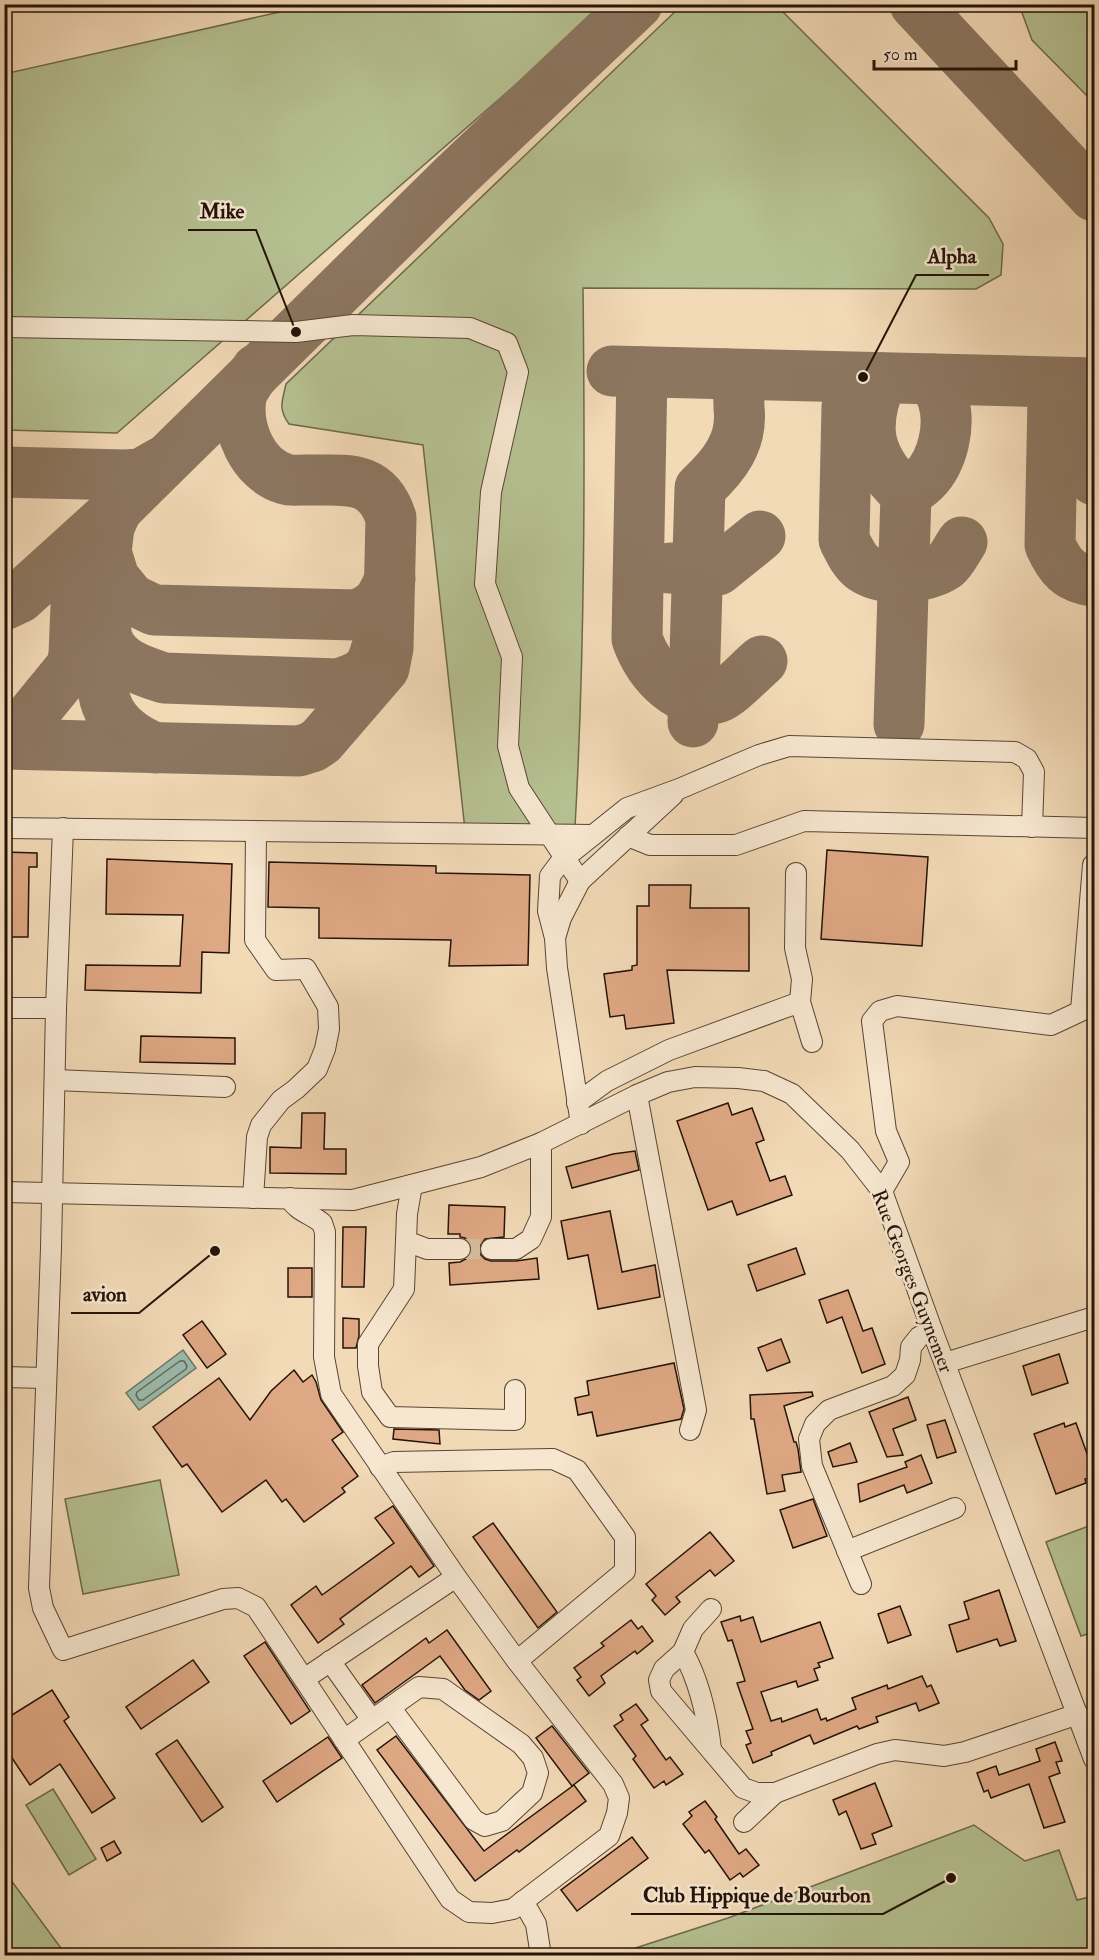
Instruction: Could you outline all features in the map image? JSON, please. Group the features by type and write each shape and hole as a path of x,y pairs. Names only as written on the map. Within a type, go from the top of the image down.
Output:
{"street":[{"path":"4,327 296,332 353,325 470,328 507,343 518,372 491,492 485,584 512,657 508,746 519,788 580,881"},
{"path":"581,1124 557,968 555,938 548,911 550,876 565,858 627,808 759,755 789,747 1015,752 1026,759 1034,772 1032,827"},
{"path":"555,938 561,918 580,881 679,789"},
{"path":"628,836 650,845 735,845 804,821 1095,828"},
{"path":"4,828 593,835"},
{"path":"63,828 39,1588 43,1608 63,1650 223,1599 238,1598 256,1607 450,1899 469,1912 492,1913 513,1909 609,1836 617,1813 619,1798 613,1784 517,1661 456,1577 331,1394 324,1357 325,1232 322,1223 302,1211 292,1203 290,1198"},
{"path":"254,1198 257,1137 261,1125 281,1100 317,1069 329,1029 328,1007 306,969 276,970 255,940 256,832"},
{"path":"882,1191 898,1162 886,1131 872,1021 880,1011 897,1006 1051,1025 1081,1011 1093,865"},
{"path":"796,873 795,948 802,979 800,1002 812,1042"},
{"path":"577,1103 607,1081 669,1050 800,1002"},
{"path":"4,1008 56,1008"},
{"name":"Rue Georges Guynemer","path":"4,1192 353,1200 481,1167 541,1143 668,1082 695,1077 764,1081 792,1094 850,1150 882,1191 932,1330 1095,1759"},
{"path":"55,1080 225,1087"},
{"path":"637,1095 679,1309 696,1410 690,1430"},
{"path":"491,1249 516,1249 531,1239 541,1217 541,1143"},
{"path":"412,1185 407,1214 404,1289 368,1344 368,1366 372,1392 390,1417 515,1420 514,1390"},
{"path":"406,1241 427,1249 460,1249"},
{"path":"945,1363 1095,1317"},
{"path":"861,1584 812,1466 809,1439 815,1424 829,1410 893,1386 905,1375 912,1347 919,1337 932,1330"},
{"path":"4,1377 45,1378"},
{"path":"380,1467 394,1462 553,1459 577,1470 625,1537 625,1570 517,1661"},
{"path":"847,1551 955,1508"},
{"path":"304,1679 456,1577"},
{"path":"711,1610 693,1629 682,1652 664,1669 659,1680 661,1691 743,1788 757,1793 775,1793 877,1754 896,1750 944,1756 964,1752 1078,1714"},
{"path":"682,1652 690,1664 706,1712 711,1749"},
{"path":"330,1661 372,1720"},
{"path":"344,1740 390,1707 419,1687 443,1689 521,1744 533,1758 538,1773 532,1793 501,1821 485,1826 474,1820 390,1707"},
{"path":"744,1822 775,1793"},
{"path":"523,1901 536,1924 541,1956"}],"green space":[{"path":"311,5 607,5 117,433 5,430 4,74"},
{"path":"682,5 776,5 989,218 1003,244 1001,275 976,289 583,288 584,558 575,827 466,839 423,445 289,424 282,409 286,384"},
{"path":"1022,5 1094,5 1094,103 1032,40 1021,10"},
{"path":"160,1480 179,1575 83,1594 65,1499"},
{"path":"1094,1524 1094,1632 1081,1636 1046,1542"},
{"path":"53,1789 96,1859 69,1875 26,1805"},
{"path":"974,1825 1025,1861 1059,1850 1077,1900 1094,1896 1094,1955 614,1955 728,1918"},
{"path":"5,1872 66,1955 5,1955"}],"water":[{"path":"183,1350 196,1368 139,1410 126,1393"}],"building":[{"path":"827,850 928,857 922,946 821,939"},
{"path":"4,852 37,853 37,867 29,867 28,937 4,937"},
{"path":"107,859 232,864 229,953 202,952 201,993 85,990 86,965 180,966 183,915 106,914"},
{"path":"269,862 436,866 436,873 530,875 528,965 449,966 451,940 319,938 319,908 268,907"},
{"path":"649,885 691,885 690,908 749,908 749,971 667,970 674,1023 626,1029 624,1015 610,1017 604,974 632,970 632,966 637,965 637,906 649,906"},
{"path":"141,1036 235,1038 235,1064 140,1062"},
{"path":"728,1103 732,1115 752,1108 764,1140 756,1143 770,1181 785,1176 792,1195 737,1215 732,1201 708,1210 677,1121"},
{"path":"302,1113 325,1113 324,1149 346,1149 346,1174 270,1173 270,1147 301,1148"},
{"path":"635,1151 639,1170 572,1188 566,1167 613,1154"},
{"path":"449,1205 505,1207 504,1237 485,1239 479,1248 480,1254 491,1261 537,1258 539,1279 450,1285 449,1263 466,1259 471,1254 472,1248 465,1238 460,1237 460,1234 448,1234"},
{"path":"610,1211 622,1272 655,1265 660,1297 598,1309 588,1255 568,1259 561,1221"},
{"path":"343,1227 366,1227 364,1287 342,1287"},
{"path":"796,1248 805,1274 757,1291 748,1265"},
{"path":"288,1268 312,1268 312,1297 288,1297"},
{"path":"848,1290 863,1331 872,1328 885,1364 862,1373 842,1317 827,1323 819,1300"},
{"path":"343,1318 359,1319 356,1348 343,1348"},
{"path":"202,1321 226,1354 207,1368 183,1335"},
{"path":"781,1339 790,1362 767,1371 758,1348"},
{"path":"1059,1354 1068,1383 1032,1395 1023,1366"},
{"path":"674,1363 684,1409 681,1419 597,1436 592,1412 578,1415 575,1398 589,1395 587,1381"},
{"path":"294,1370 303,1382 312,1375 321,1400 343,1432 332,1440 358,1476 342,1488 345,1492 304,1522 286,1499 282,1502 266,1480 222,1512 187,1464 182,1467 153,1427 219,1378 250,1420 271,1391"},
{"path":"812,1392 813,1396 784,1406 798,1449 801,1472 782,1475 785,1491 767,1494 754,1419 751,1419 750,1395"},
{"path":"908,1397 916,1420 893,1429 903,1455 887,1457 869,1412"},
{"path":"945,1420 956,1452 937,1458 927,1425"},
{"path":"1064,1423 1065,1427 1076,1423 1095,1476 1085,1479 1086,1483 1056,1494 1034,1434"},
{"path":"394,1429 439,1430 440,1444 393,1439"},
{"path":"850,1443 857,1462 833,1467 828,1452"},
{"path":"921,1455 932,1483 907,1493 904,1485 860,1502 858,1484 907,1467 905,1462"},
{"path":"813,1499 827,1536 793,1548 780,1510"},
{"path":"393,1506 434,1566 419,1577 411,1566 340,1619 344,1624 318,1643 291,1605 316,1586 322,1595 394,1543 375,1518"},
{"path":"493,1523 557,1612 538,1628 473,1537"},
{"path":"710,1532 734,1561 715,1576 710,1570 676,1597 680,1602 665,1615 652,1600 656,1596 646,1584"},
{"path":"999,1590 1016,1641 1000,1646 997,1639 957,1652 949,1625 969,1619 964,1602"},
{"path":"900,1606 911,1635 888,1643 878,1614"},
{"path":"740,1616 741,1621 753,1617 761,1642 820,1622 833,1658 818,1663 820,1667 814,1669 818,1680 798,1687 796,1681 761,1692 771,1721 781,1718 782,1722 817,1709 821,1720 826,1718 827,1721 856,1709 852,1698 887,1685 888,1689 922,1676 927,1687 931,1685 939,1703 919,1711 916,1703 876,1717 878,1722 859,1729 857,1726 814,1744 810,1735 771,1752 772,1755 753,1763 746,1745 751,1743 746,1731 753,1729 737,1683 745,1681 732,1640 728,1641 721,1622"},
{"path":"631,1620 638,1629 642,1626 653,1641 637,1654 635,1651 601,1676 605,1683 589,1696 577,1680 581,1677 574,1668 604,1646 601,1643"},
{"path":"447,1630 491,1691 479,1700 465,1690 440,1656 375,1703 362,1685 426,1638 429,1643"},
{"path":"265,1642 310,1711 291,1724 244,1656"},
{"path":"193,1660 209,1682 141,1729 126,1707"},
{"path":"52,1690 69,1717 64,1721 115,1798 92,1813 60,1764 30,1785 4,1746 4,1720"},
{"path":"636,1704 648,1720 641,1725 666,1760 670,1757 683,1774 666,1785 664,1781 654,1788 633,1759 636,1756 614,1726 623,1720 620,1715"},
{"path":"552,1726 589,1773 572,1786 536,1738"},
{"path":"396,1736 484,1851 574,1785 586,1801 519,1852 517,1850 475,1881 377,1750"},
{"path":"328,1737 342,1758 277,1802 263,1781"},
{"path":"177,1740 223,1807 202,1822 156,1754"},
{"path":"1055,1742 1062,1761 1056,1762 1060,1773 1049,1777 1065,1822 1044,1828 1029,1784 991,1798 988,1790 984,1792 977,1773 996,1766 999,1775 1040,1761 1036,1749"},
{"path":"875,1783 892,1826 872,1834 876,1844 861,1849 846,1811 839,1815 833,1800"},
{"path":"705,1801 739,1854 746,1849 759,1865 743,1877 740,1873 730,1880 709,1850 705,1853 683,1824 692,1816 689,1812"},
{"path":"632,1837 648,1858 577,1911 561,1890"},
{"path":"114,1841 121,1853 107,1861 101,1848"}],"taxiway":[{"path":"4,605 19,598 117,509 455,176 637,4"},
{"path":"915,4 1094,196"},
{"path":"4,744 299,751 321,741 384,668 388,648 391,518 385,503 377,493 356,482 287,480 273,474 255,457 244,434 240,409 242,394 257,369"},
{"path":"612,371 1094,383"},
{"path":"642,372 637,639 642,652 668,685 692,698 705,700 724,695 762,661"},
{"path":"693,722 700,488 724,462 738,432 739,398 737,389 726,374"},
{"path":"882,378 871,412 872,441 883,468 906,494 899,724"},
{"path":"906,494 931,472 944,442 945,410 942,397 933,379"},
{"path":"1073,383 1057,388 1053,399 1050,545 1066,570 1078,577 1094,581"},
{"path":"1076,404 1073,425 1075,445 1082,463 1094,480"},
{"path":"847,406 844,540 856,561 870,572 881,575 915,576 946,565 962,542"},
{"path":"4,472 141,474 162,462"},
{"path":"117,509 109,527 106,552 114,578 131,599 154,610 356,615 378,602 390,579"},
{"path":"670,568 718,570 760,536"},
{"path":"4,740 18,732 72,666 77,582"},
{"path":"104,609 107,638 116,654 130,665 164,678 338,684 363,673 374,658 376,650"},
{"path":"103,621 102,680 104,696 110,712 119,725 134,737 155,748"}],"tunnel":[{"path":"460,1249 491,1249"}],"place":[{"name":"Mike","path":"296,332"},
{"name":"Alpha","path":"863,377"},
{"name":"avion","path":"215,1251"},
{"name":"Club Hippique de Bourbon","path":"951,1878"}]}
